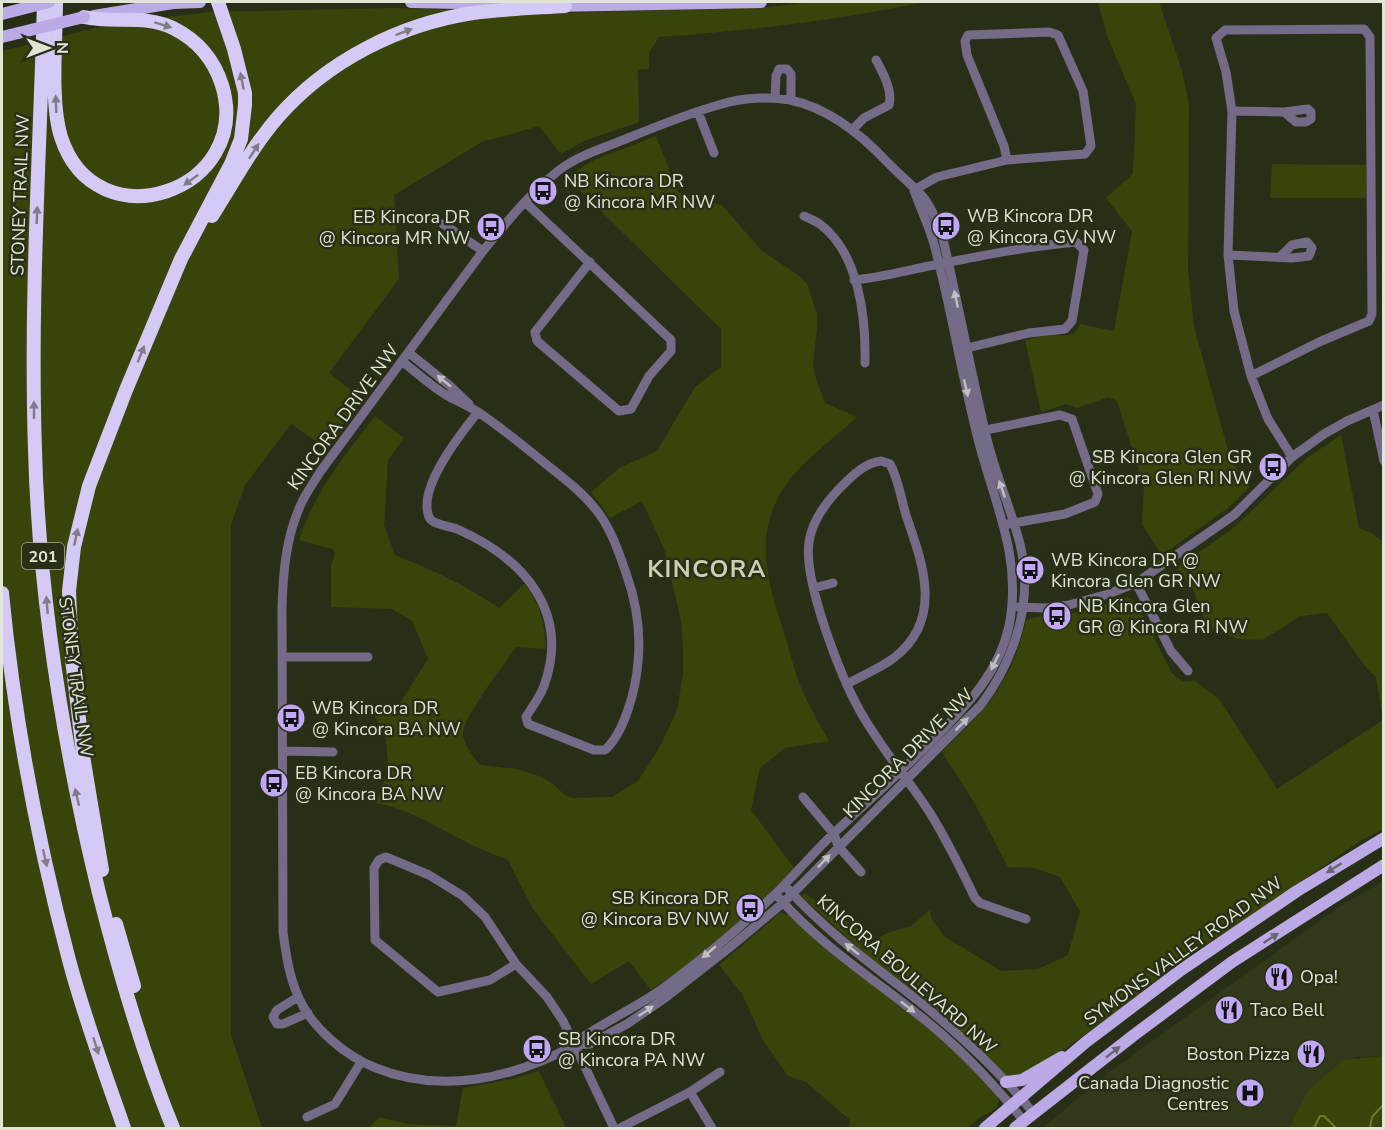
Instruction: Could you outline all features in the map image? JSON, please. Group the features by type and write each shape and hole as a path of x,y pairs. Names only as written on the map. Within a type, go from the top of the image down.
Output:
{"highway":[{"name":"STONEY TRAIL NW","path":"44,2 35,268 34,372 35,451 48,611 61,710 74,785 88,846 116,958 160,1096 173,1128"},
{"path":"56,2 56,108 61,136 73,163 98,186 124,196 157,195 195,178 213,156 224,129 226,101 213,63 191,39 163,24 138,19 96,20 84,17"},
{"path":"160,1096 155,1060 104,880 89,794 75,691 69,612 70,573 89,486 181,259 231,164 243,128 245,105 242,78 219,2"},
{"path":"151,329 208,223 264,135 314,83 365,49 415,27 473,13 565,6"},
{"path":"2,593 18,724 36,822 69,960 124,1128"},
{"path":"2,669 26,802 36,822"}],"main road":[{"path":"2,14 49,2"},
{"path":"2,37 84,17 173,3 200,2"},
{"path":"411,2 565,6 761,2"},
{"name":"SYMONS VALLEY ROAD NW","path":"985,1128 1086,1042 1181,970 1297,891 1383,838"},
{"path":"1024,1121 1232,962 1383,865"},
{"path":"1006,1082 1022,1080 1086,1042"}],"street":[{"path":"1251,376 1319,342 1369,321 1372,314 1375,182 1370,37 1364,29 1226,30 1216,38 1226,72 1233,111 1228,255 1234,311 1251,376 1268,418 1293,457"},
{"path":"914,190 937,177 1007,160 1085,154 1091,146 1083,91 1058,35 1049,32 969,36 965,41 967,55 1004,146 1007,160"},
{"path":"852,130 864,118 889,105 891,98 876,60"},
{"path":"775,98 776,76 779,69 787,69 791,74 791,100"},
{"name":"KINCORA DRIVE NW","path":"575,1045 585,1035 659,991 736,930 834,834 904,776 980,706 990,693 1014,646 1023,607 1023,563 1008,524 980,432 944,263 933,241 914,190 880,154 852,130 825,113 791,100 775,98 745,100 722,104 698,112 588,154 560,169 525,202 483,251 327,463 301,502 291,532 283,569 283,932 287,961 298,997 308,1013 341,1048 361,1062 395,1076 423,1081 452,1082 503,1074 575,1045 590,1044 646,1011 712,962 783,903 904,776 970,702 997,660 1012,606 1012,568 1008,524"},
{"path":"1233,111 1284,112"},
{"path":"698,112 714,153"},
{"path":"1375,182 1383,188"},
{"path":"525,202 590,262 671,340 671,351 650,376 631,409 623,411 619,411 537,341 535,332 590,262"},
{"path":"804,216 820,224 836,240 848,262 864,330 864,363"},
{"path":"443,224 483,251"},
{"path":"854,280 878,278 1041,245 1076,242 1084,250 1072,321 1065,329 1029,333 962,349"},
{"path":"1228,255 1281,256"},
{"path":"409,353 478,412 547,464 588,502 605,524 621,561 636,610 639,657 634,690 625,717 605,750 594,750 528,724 526,717 544,687 553,644 550,619 541,598 529,579 500,553 456,529 432,521 428,516 428,497 438,469 448,451 478,412"},
{"path":"403,362 444,394 478,412"},
{"path":"1012,606 1045,608 1069,605 1136,583 1234,515 1293,457 1324,434 1383,405"},
{"path":"1373,410 1383,461"},
{"path":"980,432 1060,415 1072,419 1098,494 1095,502 1079,510 1008,524"},
{"path":"847,684 896,657 915,635 926,593 924,572 896,476 891,464 877,461 864,467 849,479 819,513 808,549 814,588 838,664 847,684 860,712 930,813 980,903 1026,919"},
{"path":"814,588 833,583"},
{"path":"1136,583 1171,651 1188,671"},
{"path":"283,657 368,657"},
{"path":"284,751 333,752"},
{"path":"803,797 834,834 838,846 861,872"},
{"path":"516,964 490,980 438,992 375,940 374,868 379,860 386,857 429,875 462,896 485,917 516,964 547,997 575,1045 614,1128"},
{"name":"KINCORA BOULEVARD NW","path":"784,885 838,938 955,1032 1006,1082 1024,1121"},
{"name":"KINCORA BOULEVARD NW","path":"775,894 844,959 931,1025 1017,1102"},
{"path":"298,997 277,1010 273,1017 277,1024 284,1024 308,1013"},
{"path":"307,1117 335,1104 361,1062"},
{"path":"620,1128 690,1092 720,1072"},
{"path":"690,1092 712,1128"}],"shaded area":[{"path":"1383,881 1383,1056 1356,1057 1307,1092 1289,1128 1043,1128 1108,1073 1336,909"}],"green space":[{"path":"811,2 926,2 793,24 659,37 649,53 649,69 638,70 639,122 584,141 561,154 539,126 482,142 394,195 399,279 329,373 362,399 326,448 291,424 245,485 231,524 231,1035 262,1128 2,1128 2,51 112,24 208,12 395,8 560,13 769,7"},
{"path":"1098,2 1159,2 1182,71 1189,104 1188,269 1194,327 1231,461 1250,486 1228,508 1162,555 1142,524 1144,487 1117,401 1109,397 1077,408 1066,404 1041,412 1025,340 1072,334 1080,324 1114,331 1132,231 1106,198 1133,174 1136,104 1107,36"},
{"path":"656,136 678,192 722,205 762,251 798,275 807,284 817,314 813,365 825,403 857,417 797,471 782,491 773,509 768,527 767,564 774,600 798,680 808,704 829,741 785,748 760,768 751,810 794,868 726,933 690,963 651,990 629,961 591,984 533,909 508,860 406,811 375,803 389,771 385,733 373,714 400,703 428,659 412,621 392,609 331,607 331,566 335,554 333,549 299,540 322,490 375,416 404,438 388,460 384,525 395,555 448,578 499,608 524,584 541,614 546,649 516,647 494,678 468,718 464,729 464,740 472,755 480,765 516,769 539,776 553,784 566,796 573,798 612,797 638,781 658,750 677,710 683,674 681,621 665,551 642,501 610,518 591,492 619,468 657,451 695,387 721,367 721,329 566,177 596,159"},
{"path":"1272,164 1366,165 1366,198 1270,198"},
{"path":"1341,435 1359,528 1373,534 1383,542 1383,720 1376,677 1365,666 1327,613 1301,616 1262,640 1238,639 1214,629 1205,621 1193,589 1176,568 1231,530 1307,458"},
{"path":"1128,597 1136,602 1172,673 1182,681 1194,680 1220,700 1277,789 1383,720 1383,829 1360,841 1170,968 1133,999 1047,1062 1025,1075 1008,1077 802,897 804,893 875,940 887,933 911,926 930,910 931,918 944,936 1001,971 1038,969 1068,955 1080,911 1060,877 1035,868 1008,867 975,804 942,752 985,708 1005,679 1020,643 1026,621 1036,617 1083,611"},
{"path":"780,913 790,915 831,953 946,1042 997,1093 997,1107 967,1128 849,1128 850,1120 806,1082 788,1076 763,1040 742,994 719,965"},
{"path":"1383,1056 1383,1128 1289,1128 1307,1092 1343,1060"},
{"path":"539,1071 566,1128 369,1128 379,1117 408,1124 456,1126 463,1088 513,1079"}],"waterway":[{"path":"1370,1128 1372,1117 1384,1104"},
{"path":"1314,1128 1320,1116 1324,1116 1336,1128"}],"place":[{"name":"NB Kincora DR @ Kincora MR NW","path":"543,191"},
{"name":"WB Kincora DR @ Kincora GV NW","path":"946,226"},
{"name":"EB Kincora DR @ Kincora MR NW","path":"491,227"},
{"name":"SB Kincora Glen GR @ Kincora Glen RI NW","path":"1273,467"},
{"name":"WB Kincora DR @ Kincora Glen GR NW","path":"1030,570"},
{"name":"NB Kincora Glen GR @ Kincora RI NW","path":"1057,616"},
{"name":"WB Kincora DR @ Kincora BA NW","path":"291,718"},
{"name":"EB Kincora DR @ Kincora BA NW","path":"274,783"},
{"name":"SB Kincora DR @ Kincora BV NW","path":"750,908"},
{"name":"Opa!","path":"1279,977"},
{"name":"Taco Bell","path":"1229,1010"},
{"name":"SB Kincora DR @ Kincora PA NW","path":"537,1049"},
{"name":"Boston Pizza","path":"1311,1054"},
{"name":"Canada Diagnostic Centres","path":"1250,1093"}],"district":[{"name":"KINCORA","path":"707,569"}]}
